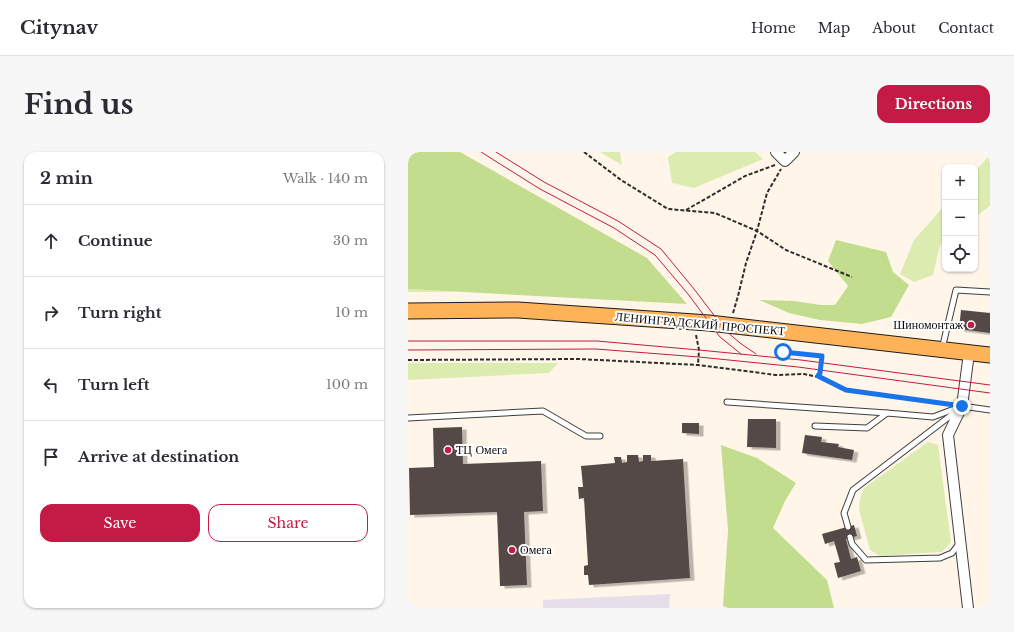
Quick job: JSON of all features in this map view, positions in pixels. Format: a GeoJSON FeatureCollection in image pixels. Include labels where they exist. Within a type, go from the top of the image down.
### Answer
{"type":"FeatureCollection","features":[{"type":"Feature","properties":{"kind":"main road","name":"ЛЕНИНГРАДСКИЙ ПРОСПЕКТ"},"geometry":{"type":"LineString","coordinates":[[408,311],[518,310],[704,322],[990,356]]}},
{"type":"Feature","properties":{"kind":"street"},"geometry":{"type":"LineString","coordinates":[[776,152],[785,161],[794,152]]}},
{"type":"Feature","properties":{"kind":"street"},"geometry":{"type":"LineString","coordinates":[[968,608],[948,436],[962,406],[969,353]]}},
{"type":"Feature","properties":{"kind":"lane"},"geometry":{"type":"LineString","coordinates":[[941,350],[956,290],[990,292]]}},
{"type":"Feature","properties":{"kind":"lane"},"geometry":{"type":"LineString","coordinates":[[727,402],[933,417],[962,406],[990,410]]}},
{"type":"Feature","properties":{"kind":"lane"},"geometry":{"type":"LineString","coordinates":[[848,527],[844,513],[853,490],[962,406]]}},
{"type":"Feature","properties":{"kind":"lane"},"geometry":{"type":"LineString","coordinates":[[408,418],[543,410],[586,436],[600,436]]}},
{"type":"Feature","properties":{"kind":"lane"},"geometry":{"type":"LineString","coordinates":[[815,426],[867,428],[887,413]]}},
{"type":"Feature","properties":{"kind":"lane"},"geometry":{"type":"LineString","coordinates":[[850,537],[852,544],[866,560],[940,558],[952,553],[960,543]]}},
{"type":"Feature","properties":{"kind":"path"},"geometry":{"type":"LineString","coordinates":[[584,152],[621,180],[651,200],[668,209],[716,213],[757,230],[786,250],[852,277]]}},
{"type":"Feature","properties":{"kind":"path"},"geometry":{"type":"LineString","coordinates":[[686,210],[745,176],[785,161]]}},
{"type":"Feature","properties":{"kind":"path"},"geometry":{"type":"LineString","coordinates":[[734,313],[746,262],[757,230],[767,193],[785,161]]}},
{"type":"Feature","properties":{"kind":"path"},"geometry":{"type":"LineString","coordinates":[[696,335],[699,350],[698,365]]}},
{"type":"Feature","properties":{"kind":"path"},"geometry":{"type":"LineString","coordinates":[[783,352],[822,356],[820,373],[818,376]]}},
{"type":"Feature","properties":{"kind":"path"},"geometry":{"type":"LineString","coordinates":[[408,360],[579,359],[698,365],[776,375],[804,374],[818,376],[846,390],[962,406]]}},
{"type":"Feature","properties":{"kind":"shaded area"},"geometry":{"type":"Polygon","coordinates":[[[670,594],[669,608],[543,608],[543,600],[670,594]]]}},
{"type":"Feature","properties":{"kind":"green space"},"geometry":{"type":"Polygon","coordinates":[[[408,152],[460,152],[647,258],[687,304],[408,289],[408,152]]]}},
{"type":"Feature","properties":{"kind":"green space"},"geometry":{"type":"Polygon","coordinates":[[[600,152],[620,152],[622,165],[600,152]]]}},
{"type":"Feature","properties":{"kind":"green space"},"geometry":{"type":"Polygon","coordinates":[[[676,152],[755,152],[763,159],[694,188],[672,183],[668,157],[676,152]]]}},
{"type":"Feature","properties":{"kind":"green space"},"geometry":{"type":"Polygon","coordinates":[[[990,155],[990,206],[978,215],[978,200],[978,168],[990,155]]]}},
{"type":"Feature","properties":{"kind":"green space"},"geometry":{"type":"Polygon","coordinates":[[[942,208],[942,243],[940,245],[933,275],[914,282],[900,274],[914,240],[942,208]]]}},
{"type":"Feature","properties":{"kind":"green space"},"geometry":{"type":"Polygon","coordinates":[[[836,240],[886,252],[893,272],[909,285],[891,317],[862,324],[820,320],[789,313],[759,300],[794,301],[821,305],[835,305],[848,286],[828,261],[836,240]]]}},
{"type":"Feature","properties":{"kind":"green space"},"geometry":{"type":"Polygon","coordinates":[[[408,289],[458,292],[408,292],[408,289]]]}},
{"type":"Feature","properties":{"kind":"green space"},"geometry":{"type":"Polygon","coordinates":[[[408,363],[558,363],[549,373],[408,380],[408,363]]]}},
{"type":"Feature","properties":{"kind":"green space"},"geometry":{"type":"Polygon","coordinates":[[[928,442],[938,445],[951,542],[942,552],[880,556],[870,550],[859,510],[860,499],[864,488],[928,442]]]}},
{"type":"Feature","properties":{"kind":"green space"},"geometry":{"type":"Polygon","coordinates":[[[721,445],[757,458],[796,483],[785,501],[773,528],[827,580],[834,608],[728,608],[723,606],[728,530],[721,445]]]}},
{"type":"Feature","properties":{"kind":"building"},"geometry":{"type":"Polygon","coordinates":[[[961,310],[990,313],[990,333],[959,329],[961,310]]]}},
{"type":"Feature","properties":{"kind":"building"},"geometry":{"type":"Polygon","coordinates":[[[748,419],[776,419],[776,448],[747,447],[748,419]]]}},
{"type":"Feature","properties":{"kind":"building"},"geometry":{"type":"Polygon","coordinates":[[[682,423],[699,423],[699,434],[682,433],[682,423]]]}},
{"type":"Feature","properties":{"kind":"building","name":"Омега"},"geometry":{"type":"Polygon","coordinates":[[[462,427],[463,464],[541,461],[543,511],[524,512],[527,585],[500,586],[497,512],[410,515],[409,468],[434,467],[433,428],[462,427]]]}},
{"type":"Feature","properties":{"kind":"building"},"geometry":{"type":"Polygon","coordinates":[[[805,435],[822,437],[821,442],[839,444],[838,447],[854,450],[852,460],[802,453],[805,435]]]}},
{"type":"Feature","properties":{"kind":"building"},"geometry":{"type":"Polygon","coordinates":[[[627,455],[638,455],[639,462],[643,461],[643,455],[651,455],[651,461],[683,459],[690,578],[589,585],[588,575],[584,575],[584,566],[588,565],[584,498],[579,499],[578,487],[583,487],[581,466],[615,463],[614,457],[621,457],[622,463],[627,462],[627,455]]]}},
{"type":"Feature","properties":{"kind":"building"},"geometry":{"type":"Polygon","coordinates":[[[854,525],[857,536],[846,539],[851,559],[857,557],[861,571],[838,578],[834,563],[840,562],[834,541],[825,544],[822,534],[854,525]]]}},
{"type":"Feature","properties":{"kind":"tram line"},"geometry":{"type":"LineString","coordinates":[[481,152],[540,189],[614,228],[655,255],[688,294],[720,337],[741,354]]}},
{"type":"Feature","properties":{"kind":"tram line"},"geometry":{"type":"LineString","coordinates":[[496,152],[544,182],[618,221],[661,249],[726,331],[756,354]]}},
{"type":"Feature","properties":{"kind":"tram line"},"geometry":{"type":"LineString","coordinates":[[408,341],[597,341],[801,360],[990,385]]}},
{"type":"Feature","properties":{"kind":"tram line"},"geometry":{"type":"LineString","coordinates":[[408,350],[596,349],[798,367],[990,393]]}},
{"type":"Feature","properties":{"kind":"place","name":"Шиномонтаж"},"geometry":{"type":"Point","coordinates":[971,325]}},
{"type":"Feature","properties":{"kind":"place","name":"ТЦ Омега"},"geometry":{"type":"Point","coordinates":[448,450]}},
{"type":"Feature","properties":{"kind":"place","name":"Омега"},"geometry":{"type":"Point","coordinates":[512,550]}},
{"type":"Feature","properties":{"kind":"route"},"geometry":{"type":"LineString","coordinates":[[783,352],[822,356],[820,373],[818,376],[846,390],[962,406]]}}]}
